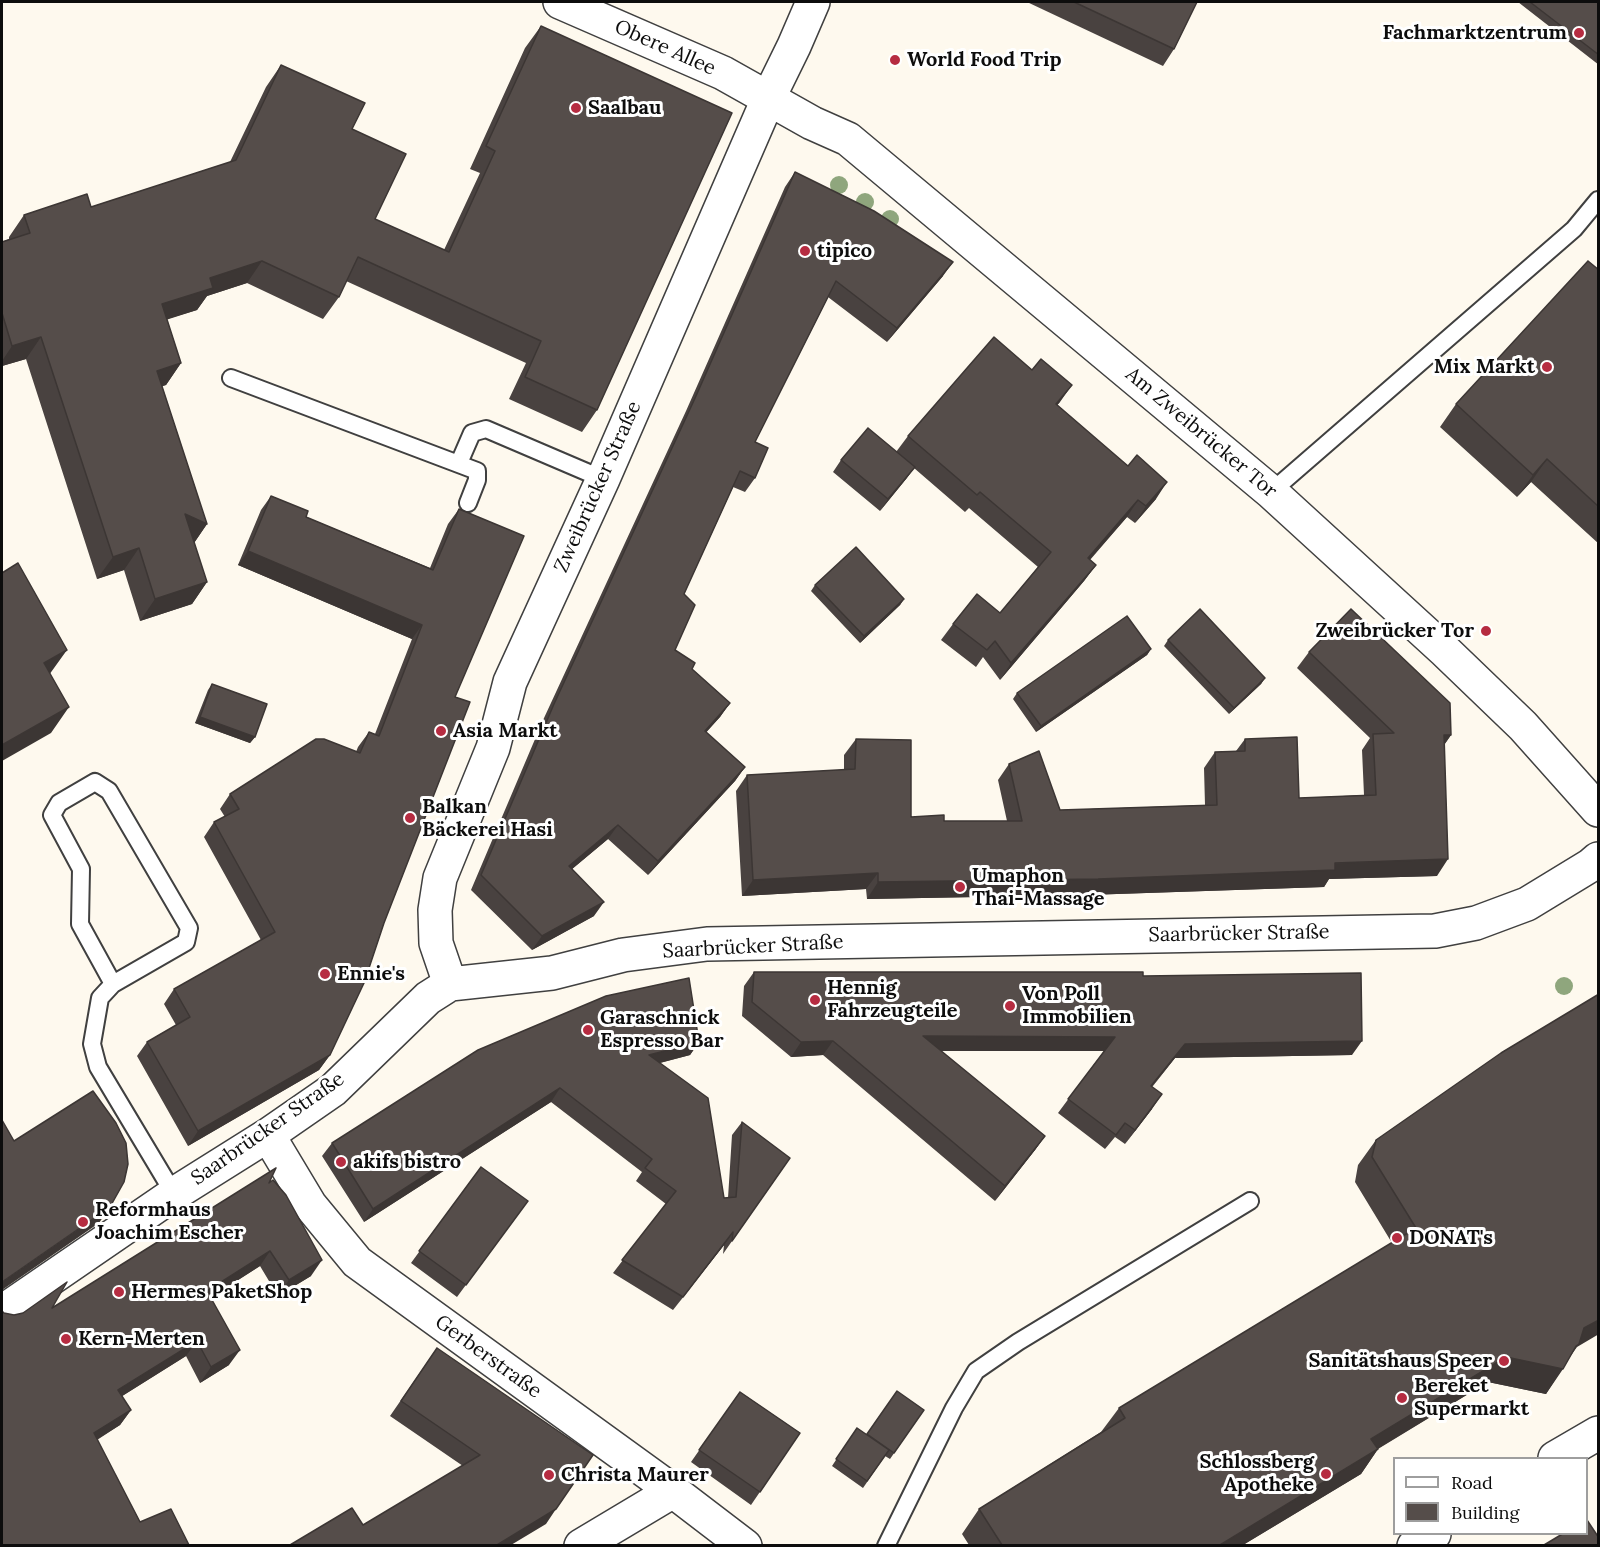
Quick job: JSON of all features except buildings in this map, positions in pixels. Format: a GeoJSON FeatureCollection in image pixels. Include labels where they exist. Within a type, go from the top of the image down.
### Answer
{"type":"FeatureCollection","features":[{"type":"Feature","properties":{"kind":"street","name":"Obere Allee"},"geometry":{"type":"LineString","coordinates":[[560,2],[723,73],[769,97]]}},
{"type":"Feature","properties":{"kind":"street","name":"Zweibrücker Straße"},"geometry":{"type":"LineString","coordinates":[[450,984],[436,943],[435,910],[440,878],[493,748],[510,682],[603,479],[769,97],[813,2]]}},
{"type":"Feature","properties":{"kind":"street","name":"Am Zweibrücker Tor"},"geometry":{"type":"LineString","coordinates":[[769,97],[812,123],[848,139],[1271,492],[1445,651],[1523,726],[1599,810]]}},
{"type":"Feature","properties":{"kind":"street","name":"Saarbrücker Straße"},"geometry":{"type":"LineString","coordinates":[[2,1312],[174,1194],[268,1135],[333,1090],[428,998],[450,984],[552,973],[623,955],[707,944],[1436,931],[1476,922],[1527,904],[1599,859]]}},
{"type":"Feature","properties":{"kind":"street","name":"Gerberstraße"},"geometry":{"type":"LineString","coordinates":[[268,1135],[310,1205],[357,1262],[745,1545]]}},
{"type":"Feature","properties":{"kind":"street"},"geometry":{"type":"LineString","coordinates":[[1557,1457],[1599,1433]]}},
{"type":"Feature","properties":{"kind":"street"},"geometry":{"type":"LineString","coordinates":[[582,1545],[673,1491]]}},
{"type":"Feature","properties":{"kind":"street"},"geometry":{"type":"LineString","coordinates":[[1414,1545],[1431,1535]]}},
{"type":"Feature","properties":{"kind":"lane"},"geometry":{"type":"LineString","coordinates":[[1271,492],[1574,229],[1599,200]]}},
{"type":"Feature","properties":{"kind":"lane"},"geometry":{"type":"LineString","coordinates":[[231,378],[477,471],[477,480],[468,503]]}},
{"type":"Feature","properties":{"kind":"lane"},"geometry":{"type":"LineString","coordinates":[[459,464],[472,433],[486,429],[603,479]]}},
{"type":"Feature","properties":{"kind":"lane"},"geometry":{"type":"LineString","coordinates":[[113,984],[80,924],[81,869],[52,815],[59,803],[95,782],[109,791],[189,928],[186,942],[113,984],[100,998],[92,1044],[98,1067],[174,1194]]}},
{"type":"Feature","properties":{"kind":"lane"},"geometry":{"type":"LineString","coordinates":[[885,1545],[954,1408],[976,1371],[1018,1342],[1250,1201]]}},
{"type":"Feature","properties":{"kind":"place","name":"Fachmarktzentrum"},"geometry":{"type":"Point","coordinates":[1579,33]}},
{"type":"Feature","properties":{"kind":"place","name":"World Food Trip"},"geometry":{"type":"Point","coordinates":[895,60]}},
{"type":"Feature","properties":{"kind":"place","name":"Saalbau"},"geometry":{"type":"Point","coordinates":[576,108]}},
{"type":"Feature","properties":{"kind":"place","name":"tipico"},"geometry":{"type":"Point","coordinates":[805,251]}},
{"type":"Feature","properties":{"kind":"place","name":"Mix Markt"},"geometry":{"type":"Point","coordinates":[1547,367]}},
{"type":"Feature","properties":{"kind":"place","name":"Zweibrücker Tor"},"geometry":{"type":"Point","coordinates":[1486,631]}},
{"type":"Feature","properties":{"kind":"place","name":"Asia Markt"},"geometry":{"type":"Point","coordinates":[441,731]}},
{"type":"Feature","properties":{"kind":"place","name":"Balkan Bäckerei Hasi"},"geometry":{"type":"Point","coordinates":[410,818]}},
{"type":"Feature","properties":{"kind":"place","name":"Umaphon Thai-Massage"},"geometry":{"type":"Point","coordinates":[960,887]}},
{"type":"Feature","properties":{"kind":"place","name":"Ennie's"},"geometry":{"type":"Point","coordinates":[325,974]}},
{"type":"Feature","properties":{"kind":"place","name":"Hennig Fahrzeugteile"},"geometry":{"type":"Point","coordinates":[815,1000]}},
{"type":"Feature","properties":{"kind":"place","name":"Von Poll Immobilien"},"geometry":{"type":"Point","coordinates":[1010,1006]}},
{"type":"Feature","properties":{"kind":"place","name":"Garaschnick Espresso Bar"},"geometry":{"type":"Point","coordinates":[588,1030]}},
{"type":"Feature","properties":{"kind":"place","name":"akifs bistro"},"geometry":{"type":"Point","coordinates":[341,1162]}},
{"type":"Feature","properties":{"kind":"place","name":"Reformhaus Joachim Escher"},"geometry":{"type":"Point","coordinates":[83,1222]}},
{"type":"Feature","properties":{"kind":"place","name":"DONAT's"},"geometry":{"type":"Point","coordinates":[1397,1238]}},
{"type":"Feature","properties":{"kind":"place","name":"Hermes PaketShop"},"geometry":{"type":"Point","coordinates":[119,1292]}},
{"type":"Feature","properties":{"kind":"place","name":"Kern-Merten"},"geometry":{"type":"Point","coordinates":[66,1339]}},
{"type":"Feature","properties":{"kind":"place","name":"Sanitätshaus Speer"},"geometry":{"type":"Point","coordinates":[1504,1361]}},
{"type":"Feature","properties":{"kind":"place","name":"Bereket Supermarkt"},"geometry":{"type":"Point","coordinates":[1402,1398]}},
{"type":"Feature","properties":{"kind":"place","name":"Schlossberg Apotheke"},"geometry":{"type":"Point","coordinates":[1326,1474]}},
{"type":"Feature","properties":{"kind":"place","name":"Christa Maurer"},"geometry":{"type":"Point","coordinates":[549,1475]}}]}
